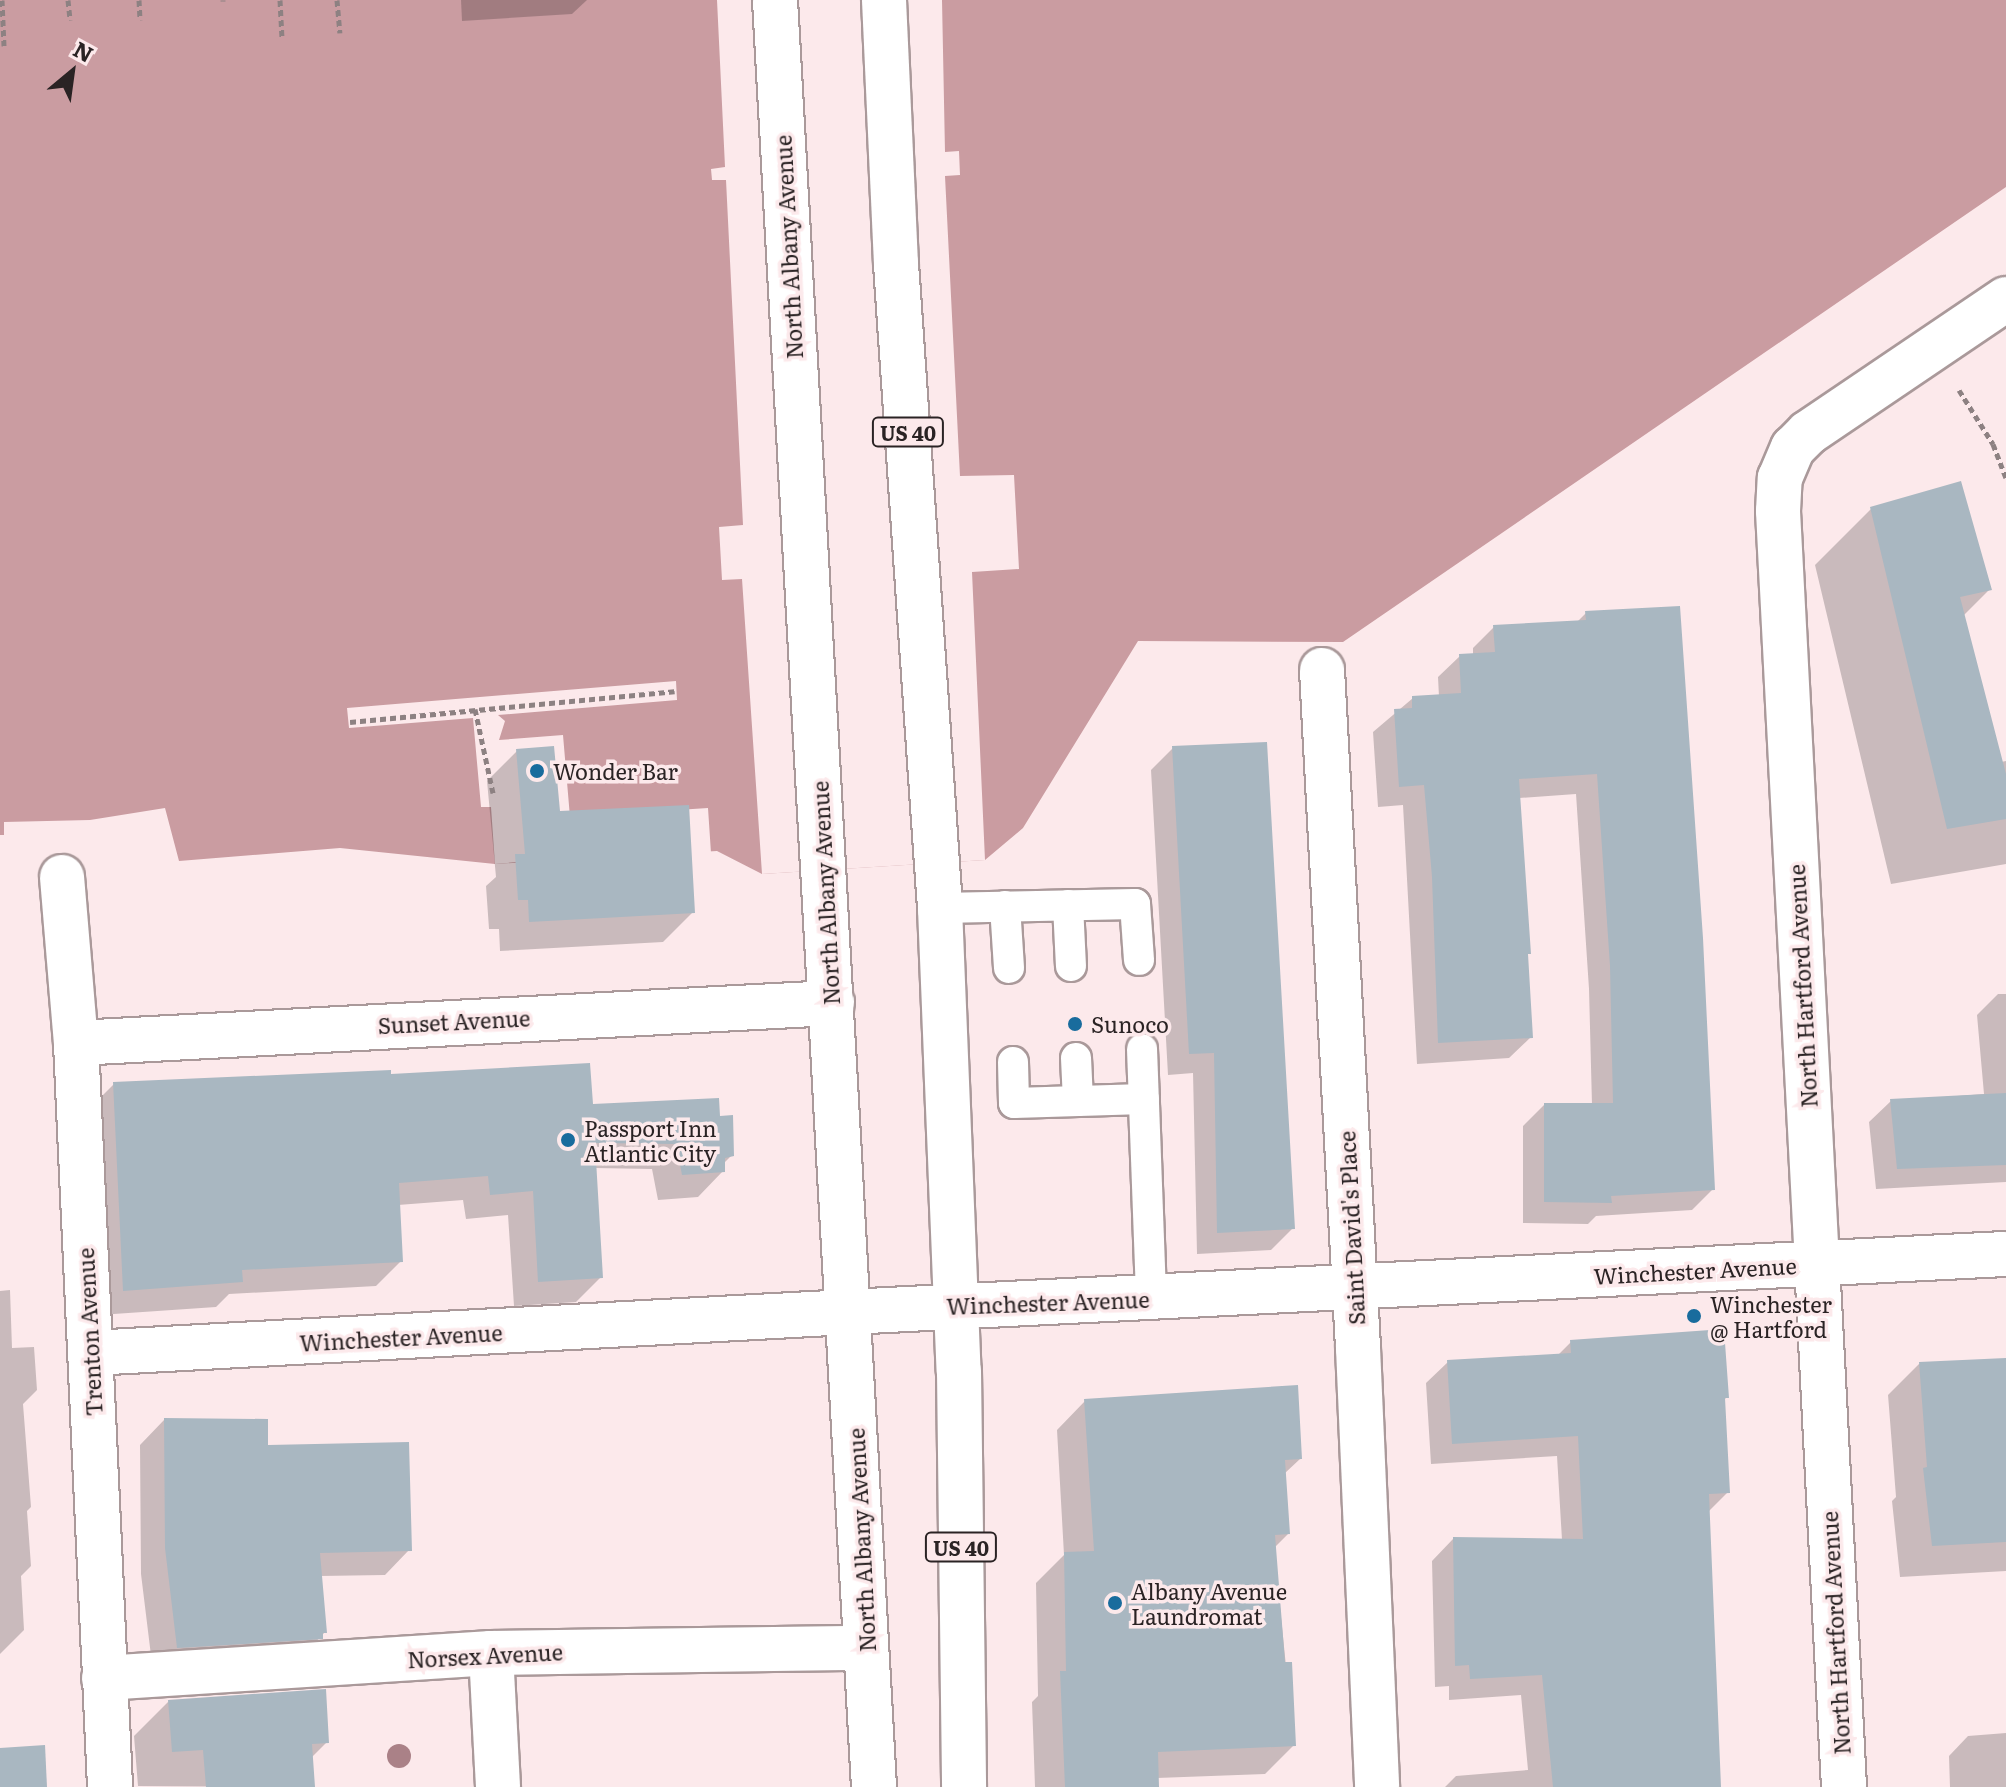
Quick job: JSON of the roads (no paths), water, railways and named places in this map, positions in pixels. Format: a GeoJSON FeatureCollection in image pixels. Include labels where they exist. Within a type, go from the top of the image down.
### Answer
{"type":"FeatureCollection","features":[{"type":"Feature","properties":{"kind":"main road","name":"North Albany Avenue"},"geometry":{"type":"LineString","coordinates":[[775,0],[874,1787]]}},
{"type":"Feature","properties":{"kind":"main road","name":"US 40"},"geometry":{"type":"LineString","coordinates":[[884,0],[896,264],[938,863],[956,1306],[964,1787]]}},
{"type":"Feature","properties":{"kind":"main road","name":"North Hartford Avenue"},"geometry":{"type":"LineString","coordinates":[[1844,1787],[1778,511],[1780,478],[1793,448],[1808,433],[2006,299]]}},
{"type":"Feature","properties":{"kind":"main road","name":"Saint David's Place"},"geometry":{"type":"LineString","coordinates":[[1322,670],[1377,1787]]}},
{"type":"Feature","properties":{"kind":"main road","name":"Trenton Avenue"},"geometry":{"type":"LineString","coordinates":[[62,877],[76,1043],[110,1787]]}},
{"type":"Feature","properties":{"kind":"main road","name":"Sunset Avenue"},"geometry":{"type":"LineString","coordinates":[[76,1043],[832,1003]]}},
{"type":"Feature","properties":{"kind":"main road","name":"Winchester Avenue"},"geometry":{"type":"LineString","coordinates":[[91,1353],[2006,1254]]}},
{"type":"Feature","properties":{"kind":"main road","name":"Norsex Avenue"},"geometry":{"type":"LineString","coordinates":[[104,1678],[491,1653],[866,1648]]}},
{"type":"Feature","properties":{"kind":"main road"},"geometry":{"type":"LineString","coordinates":[[491,1653],[498,1787]]}},
{"type":"Feature","properties":{"kind":"lane"},"geometry":{"type":"LineString","coordinates":[[940,908],[1135,904],[1139,960]]}},
{"type":"Feature","properties":{"kind":"lane"},"geometry":{"type":"LineString","coordinates":[[1068,905],[1071,966]]}},
{"type":"Feature","properties":{"kind":"lane"},"geometry":{"type":"LineString","coordinates":[[1005,906],[1009,968]]}},
{"type":"Feature","properties":{"kind":"lane"},"geometry":{"type":"LineString","coordinates":[[1142,1049],[1151,1298]]}},
{"type":"Feature","properties":{"kind":"lane"},"geometry":{"type":"LineString","coordinates":[[1076,1058],[1078,1101]]}},
{"type":"Feature","properties":{"kind":"lane"},"geometry":{"type":"LineString","coordinates":[[1013,1062],[1014,1103],[1144,1099]]}},
{"type":"Feature","properties":{"kind":"place","name":"Wonder Bar"},"geometry":{"type":"Point","coordinates":[537,771]}},
{"type":"Feature","properties":{"kind":"place","name":"Sunoco"},"geometry":{"type":"Point","coordinates":[1075,1024]}},
{"type":"Feature","properties":{"kind":"place","name":"Passport Inn Atlantic City"},"geometry":{"type":"Point","coordinates":[568,1140]}},
{"type":"Feature","properties":{"kind":"place","name":"Winchester @ Hartford"},"geometry":{"type":"Point","coordinates":[1694,1316]}},
{"type":"Feature","properties":{"kind":"place","name":"Albany Avenue Laundromat"},"geometry":{"type":"Point","coordinates":[1115,1603]}}]}
